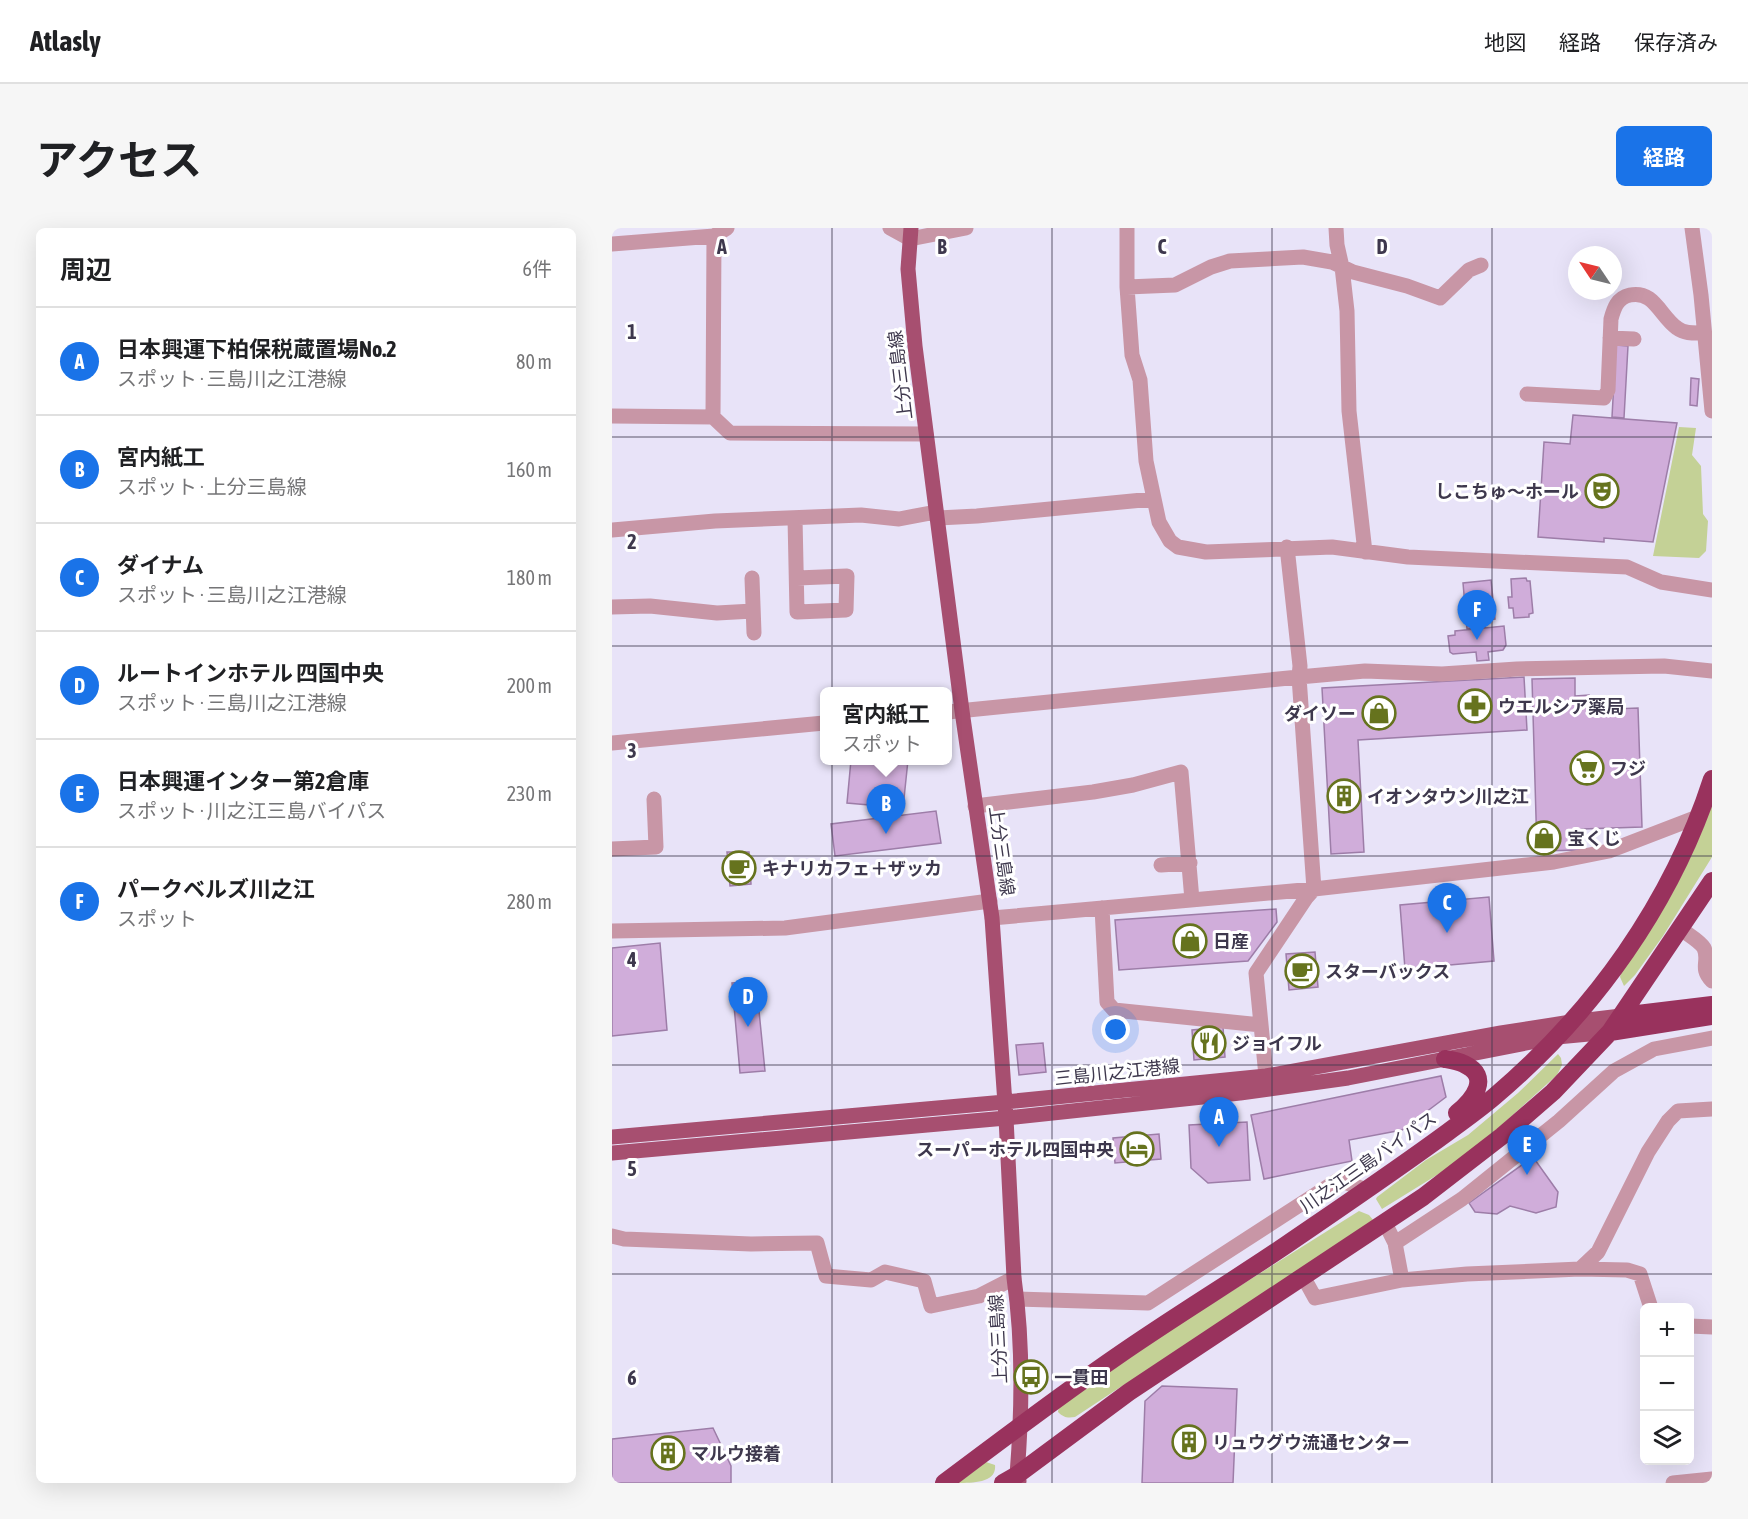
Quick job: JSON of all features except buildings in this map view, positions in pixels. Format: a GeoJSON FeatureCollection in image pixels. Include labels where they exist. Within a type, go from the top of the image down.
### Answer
{"type":"FeatureCollection","features":[{"type":"Feature","properties":{"kind":"highway","name":"川之江三島バイパス"},"geometry":{"type":"LineString","coordinates":[[944,1483],[1118,1355],[1367,1190],[1494,1097],[1557,1037],[1601,987],[1653,910],[1672,876],[1700,816],[1712,779]]}},
{"type":"Feature","properties":{"kind":"highway"},"geometry":{"type":"LineString","coordinates":[[1013,1480],[1129,1392],[1423,1197],[1503,1136],[1553,1092],[1610,1032],[1712,881]]}},
{"type":"Feature","properties":{"kind":"highway"},"geometry":{"type":"LineString","coordinates":[[1621,1016],[1712,1005]]}},
{"type":"Feature","properties":{"kind":"highway"},"geometry":{"type":"LineString","coordinates":[[1610,1032],[1712,1016]]}},
{"type":"Feature","properties":{"kind":"highway"},"geometry":{"type":"LineString","coordinates":[[1367,1190],[1476,1095],[1478,1086],[1473,1071],[1464,1064],[1445,1059]]}},
{"type":"Feature","properties":{"kind":"main road","name":"上分三島線"},"geometry":{"type":"LineString","coordinates":[[910,233],[908,269],[937,515],[955,711],[975,806],[992,918],[1017,1299],[1022,1424],[1013,1480]]}},
{"type":"Feature","properties":{"kind":"main road","name":"三島川之江港線"},"geometry":{"type":"LineString","coordinates":[[612,1153],[1005,1110],[1266,1076],[1571,1022],[1621,1016]]}},
{"type":"Feature","properties":{"kind":"main road","name":"三島川之江港線"},"geometry":{"type":"LineString","coordinates":[[612,1137],[1240,1093],[1348,1078],[1557,1037],[1610,1032]]}},
{"type":"Feature","properties":{"kind":"street"},"geometry":{"type":"LineString","coordinates":[[890,228],[910,233],[966,228]]}},
{"type":"Feature","properties":{"kind":"street"},"geometry":{"type":"LineString","coordinates":[[1127,228],[1127,287],[1132,354],[1140,380],[1146,461],[1159,522],[1165,533],[1178,547],[1206,552],[1332,547],[1408,557],[1627,567],[1661,582],[1712,590]]}},
{"type":"Feature","properties":{"kind":"street"},"geometry":{"type":"LineString","coordinates":[[1336,228],[1336,246],[1342,267],[1347,311],[1349,411],[1365,552]]}},
{"type":"Feature","properties":{"kind":"street"},"geometry":{"type":"LineString","coordinates":[[1692,228],[1712,411]]}},
{"type":"Feature","properties":{"kind":"street"},"geometry":{"type":"LineString","coordinates":[[612,244],[659,234],[720,232],[713,417]]}},
{"type":"Feature","properties":{"kind":"street"},"geometry":{"type":"LineString","coordinates":[[1127,287],[1175,285],[1211,267],[1230,261],[1303,256],[1332,262],[1353,272],[1407,286],[1440,298],[1470,270],[1481,265]]}},
{"type":"Feature","properties":{"kind":"street"},"geometry":{"type":"LineString","coordinates":[[1527,394],[1604,398],[1608,390],[1613,308],[1624,297],[1641,294],[1650,299],[1672,324],[1684,332],[1704,333]]}},
{"type":"Feature","properties":{"kind":"street"},"geometry":{"type":"LineString","coordinates":[[1610,338],[1634,339]]}},
{"type":"Feature","properties":{"kind":"street"},"geometry":{"type":"LineString","coordinates":[[612,416],[713,417],[730,433],[926,434]]}},
{"type":"Feature","properties":{"kind":"street"},"geometry":{"type":"LineString","coordinates":[[612,530],[694,522],[861,514],[898,519],[937,515],[977,516],[1153,499]]}},
{"type":"Feature","properties":{"kind":"street"},"geometry":{"type":"LineString","coordinates":[[795,518],[796,578]]}},
{"type":"Feature","properties":{"kind":"street"},"geometry":{"type":"LineString","coordinates":[[1266,1076],[1256,974],[1314,889],[1300,666],[1287,547]]}},
{"type":"Feature","properties":{"kind":"street"},"geometry":{"type":"LineString","coordinates":[[752,578],[754,633]]}},
{"type":"Feature","properties":{"kind":"street"},"geometry":{"type":"LineString","coordinates":[[612,607],[650,606],[717,613],[753,611]]}},
{"type":"Feature","properties":{"kind":"street"},"geometry":{"type":"LineString","coordinates":[[955,711],[1365,671],[1442,674],[1517,669],[1665,666],[1712,671]]}},
{"type":"Feature","properties":{"kind":"street"},"geometry":{"type":"LineString","coordinates":[[612,743],[820,723]]}},
{"type":"Feature","properties":{"kind":"street"},"geometry":{"type":"LineString","coordinates":[[975,806],[1093,792],[1134,785],[1181,772],[1192,900]]}},
{"type":"Feature","properties":{"kind":"street"},"geometry":{"type":"LineString","coordinates":[[612,849],[656,847],[654,799]]}},
{"type":"Feature","properties":{"kind":"street"},"geometry":{"type":"LineString","coordinates":[[992,918],[1314,889],[1554,862],[1609,851],[1700,816]]}},
{"type":"Feature","properties":{"kind":"street"},"geometry":{"type":"LineString","coordinates":[[1161,865],[1190,863]]}},
{"type":"Feature","properties":{"kind":"street"},"geometry":{"type":"LineString","coordinates":[[612,932],[785,928],[990,901]]}},
{"type":"Feature","properties":{"kind":"street"},"geometry":{"type":"LineString","coordinates":[[1102,908],[1107,1002],[1114,1010],[1261,1025]]}},
{"type":"Feature","properties":{"kind":"street"},"geometry":{"type":"LineString","coordinates":[[1681,929],[1703,946],[1706,956],[1704,968],[1712,981]]}},
{"type":"Feature","properties":{"kind":"street"},"geometry":{"type":"LineString","coordinates":[[1395,1243],[1462,1199],[1559,1121],[1614,1071],[1654,1049],[1712,1038]]}},
{"type":"Feature","properties":{"kind":"street"},"geometry":{"type":"LineString","coordinates":[[1580,1269],[1598,1252],[1648,1152],[1668,1121],[1678,1111],[1712,1109]]}},
{"type":"Feature","properties":{"kind":"street"},"geometry":{"type":"LineString","coordinates":[[1017,1299],[1148,1303],[1338,1180],[1367,1190]]}},
{"type":"Feature","properties":{"kind":"street"},"geometry":{"type":"LineString","coordinates":[[1385,1223],[1395,1243],[1402,1280]]}},
{"type":"Feature","properties":{"kind":"street"},"geometry":{"type":"LineString","coordinates":[[612,1236],[624,1239],[751,1244],[817,1243],[826,1276],[871,1280],[885,1272],[924,1281],[931,1306],[979,1296],[1014,1278]]}},
{"type":"Feature","properties":{"kind":"street"},"geometry":{"type":"LineString","coordinates":[[1304,1278],[1315,1298],[1402,1280],[1467,1274],[1580,1269],[1627,1270],[1640,1274],[1649,1303]]}},
{"type":"Feature","properties":{"kind":"street"},"geometry":{"type":"LineString","coordinates":[[1694,1326],[1712,1327]]}},
{"type":"Feature","properties":{"kind":"street"},"geometry":{"type":"LineString","coordinates":[[1673,1483],[1712,1479]]}},
{"type":"Feature","properties":{"kind":"green space"},"geometry":{"type":"Polygon","coordinates":[[[1679,427],[1696,428],[1692,455],[1701,466],[1703,514],[1708,521],[1706,551],[1699,558],[1653,556],[1679,427]]]}},
{"type":"Feature","properties":{"kind":"green space"},"geometry":{"type":"Polygon","coordinates":[[[1712,805],[1712,857],[1663,936],[1635,975],[1624,986],[1620,977],[1621,973],[1672,892],[1694,850],[1712,805]]]}},
{"type":"Feature","properties":{"kind":"green space"},"geometry":{"type":"Polygon","coordinates":[[[1558,1054],[1562,1065],[1557,1075],[1484,1141],[1445,1170],[1382,1209],[1377,1197],[1426,1160],[1468,1135],[1518,1093],[1558,1054]]]}},
{"type":"Feature","properties":{"kind":"green space"},"geometry":{"type":"Polygon","coordinates":[[[1359,1211],[1369,1215],[1374,1221],[1175,1355],[1075,1417],[1066,1417],[1058,1412],[1059,1406],[1181,1323],[1359,1211]]]}},
{"type":"Feature","properties":{"kind":"green space"},"geometry":{"type":"Polygon","coordinates":[[[986,1462],[995,1465],[995,1471],[988,1479],[958,1483],[986,1462]]]}},
{"type":"Feature","properties":{"kind":"place","name":"しこちゅ～ホール"},"geometry":{"type":"Point","coordinates":[1602,491]}},
{"type":"Feature","properties":{"kind":"place","name":"パークベルズ川之江"},"geometry":{"type":"Point","coordinates":[1477,640]}},
{"type":"Feature","properties":{"kind":"place","name":"ウエルシア薬局"},"geometry":{"type":"Point","coordinates":[1475,706]}},
{"type":"Feature","properties":{"kind":"place","name":"ダイソー"},"geometry":{"type":"Point","coordinates":[1379,713]}},
{"type":"Feature","properties":{"kind":"place","name":"フジ"},"geometry":{"type":"Point","coordinates":[1587,768]}},
{"type":"Feature","properties":{"kind":"place","name":"イオンタウン川之江"},"geometry":{"type":"Point","coordinates":[1344,796]}},
{"type":"Feature","properties":{"kind":"place","name":"宮内紙工"},"geometry":{"type":"Point","coordinates":[886,834]}},
{"type":"Feature","properties":{"kind":"place","name":"宝くじ"},"geometry":{"type":"Point","coordinates":[1544,838]}},
{"type":"Feature","properties":{"kind":"place","name":"キナリカフェ＋ザッカ"},"geometry":{"type":"Point","coordinates":[739,868]}},
{"type":"Feature","properties":{"kind":"place","name":"ダイナム"},"geometry":{"type":"Point","coordinates":[1447,933]}},
{"type":"Feature","properties":{"kind":"place","name":"日産"},"geometry":{"type":"Point","coordinates":[1190,941]}},
{"type":"Feature","properties":{"kind":"place","name":"スターバックス"},"geometry":{"type":"Point","coordinates":[1302,971]}},
{"type":"Feature","properties":{"kind":"place","name":"ルートインホテル 四国中央"},"geometry":{"type":"Point","coordinates":[748,1027]}},
{"type":"Feature","properties":{"kind":"place","name":"ジョイフル"},"geometry":{"type":"Point","coordinates":[1209,1043]}},
{"type":"Feature","properties":{"kind":"place","name":"日本興運下柏保税蔵置場No.2"},"geometry":{"type":"Point","coordinates":[1219,1147]}},
{"type":"Feature","properties":{"kind":"place","name":"スーパーホテル四国中央"},"geometry":{"type":"Point","coordinates":[1137,1149]}},
{"type":"Feature","properties":{"kind":"place","name":"日本興運インター第2倉庫"},"geometry":{"type":"Point","coordinates":[1527,1175]}},
{"type":"Feature","properties":{"kind":"place","name":"一貫田"},"geometry":{"type":"Point","coordinates":[1031,1377]}},
{"type":"Feature","properties":{"kind":"place","name":"リュウグウ流通センター"},"geometry":{"type":"Point","coordinates":[1189,1442]}},
{"type":"Feature","properties":{"kind":"place","name":"マルウ接着"},"geometry":{"type":"Point","coordinates":[668,1453]}}]}
